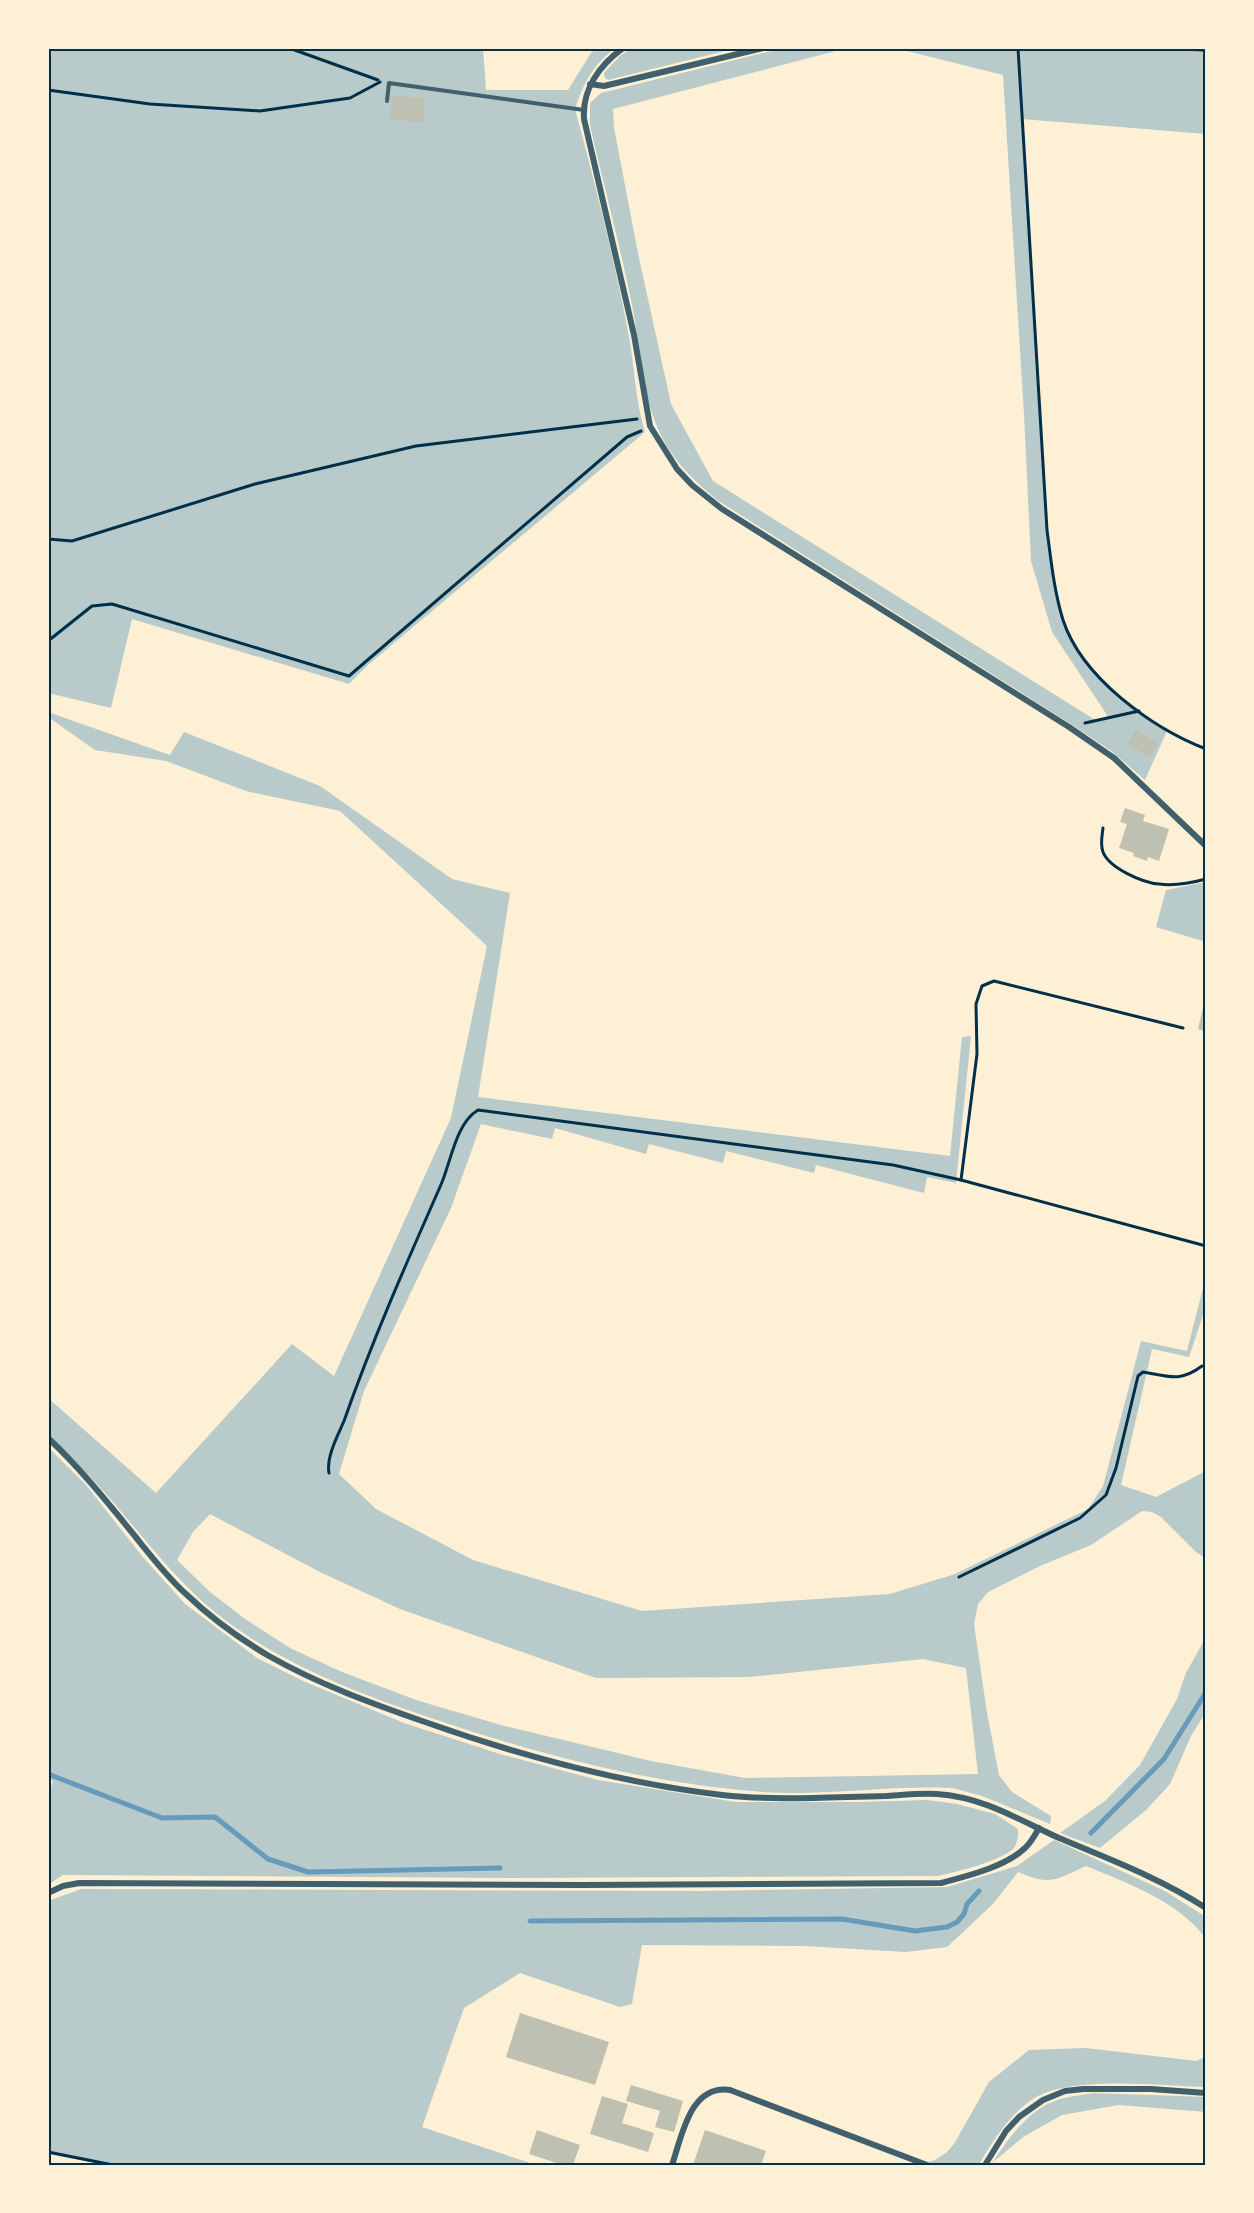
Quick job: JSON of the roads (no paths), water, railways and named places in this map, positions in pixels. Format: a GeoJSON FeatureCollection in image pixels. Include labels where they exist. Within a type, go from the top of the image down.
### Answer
{"type":"FeatureCollection","features":[{"type":"Feature","properties":{"kind":"street"},"geometry":{"type":"LineString","coordinates":[[623,48],[606,62],[591,84],[584,110],[586,134],[634,336],[650,426],[677,469],[692,485],[722,509],[1069,727],[1114,758],[1206,846]]}},
{"type":"Feature","properties":{"kind":"street"},"geometry":{"type":"LineString","coordinates":[[591,84],[604,86],[763,48]]}},
{"type":"Feature","properties":{"kind":"street"},"geometry":{"type":"LineString","coordinates":[[1191,48],[1206,49]]}},
{"type":"Feature","properties":{"kind":"street"},"geometry":{"type":"LineString","coordinates":[[48,1438],[71,1460],[170,1578],[220,1623],[270,1656],[378,1706],[480,1741],[548,1760],[689,1790],[759,1798],[936,1794],[976,1801],[998,1808],[1098,1852],[1171,1886],[1206,1908]]}},
{"type":"Feature","properties":{"kind":"street"},"geometry":{"type":"LineString","coordinates":[[48,1893],[63,1886],[79,1883],[559,1885],[941,1883],[976,1874],[1012,1857],[1026,1848],[1039,1828]]}},
{"type":"Feature","properties":{"kind":"street"},"geometry":{"type":"LineString","coordinates":[[672,2165],[696,2102],[705,2094],[720,2088],[927,2165]]}},
{"type":"Feature","properties":{"kind":"street"},"geometry":{"type":"LineString","coordinates":[[985,2165],[1006,2131],[1019,2117],[1043,2100],[1065,2091],[1151,2089],[1206,2093]]}},
{"type":"Feature","properties":{"kind":"lane"},"geometry":{"type":"LineString","coordinates":[[387,101],[389,83],[584,110]]}},
{"type":"Feature","properties":{"kind":"waterway"},"geometry":{"type":"LineString","coordinates":[[1091,1833],[1164,1759],[1206,1692]]}},
{"type":"Feature","properties":{"kind":"waterway"},"geometry":{"type":"LineString","coordinates":[[48,1774],[162,1818],[215,1817],[268,1859],[308,1872],[500,1868]]}},
{"type":"Feature","properties":{"kind":"waterway"},"geometry":{"type":"LineString","coordinates":[[530,1921],[842,1919],[915,1931],[947,1927],[957,1922],[964,1914],[967,1904],[979,1891]]}}]}
